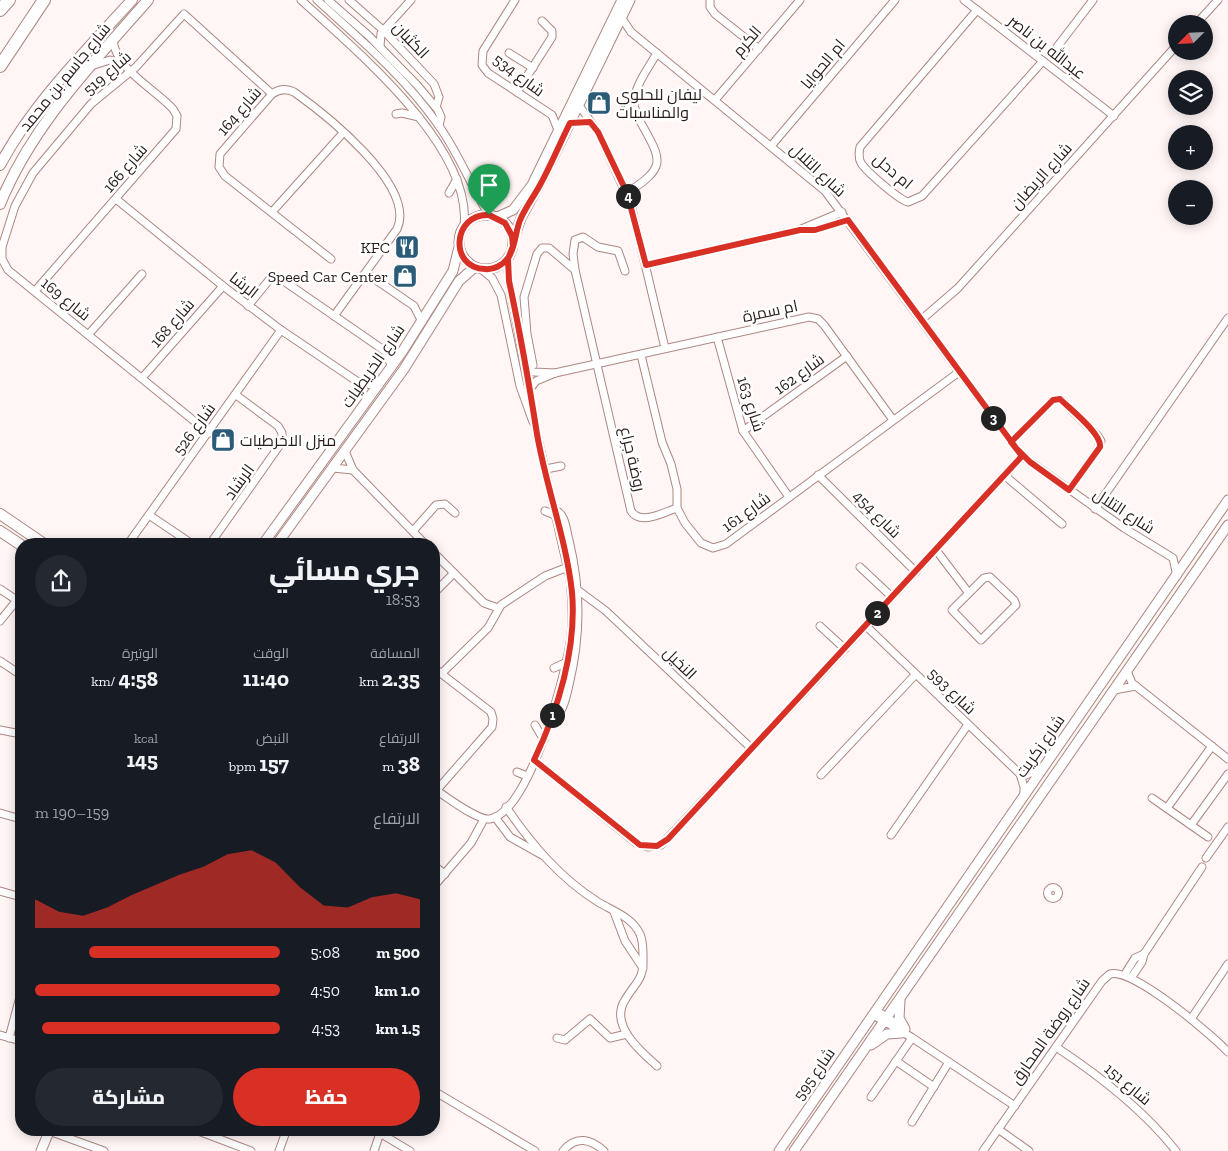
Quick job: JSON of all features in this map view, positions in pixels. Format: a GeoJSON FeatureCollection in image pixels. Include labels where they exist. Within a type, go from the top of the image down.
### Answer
{"type":"FeatureCollection","features":[{"type":"Feature","properties":{"kind":"highway"},"geometry":{"type":"LineString","coordinates":[[0,10],[9,0]]}},
{"type":"Feature","properties":{"kind":"highway"},"geometry":{"type":"LineString","coordinates":[[0,66],[44,0]]}},
{"type":"Feature","properties":{"kind":"main road","name":"شارع جاسم بن محمد"},"geometry":{"type":"LineString","coordinates":[[0,165],[20,131],[43,101],[132,0]]}},
{"type":"Feature","properties":{"kind":"main road","name":"شارع جاسم بن محمد"},"geometry":{"type":"LineString","coordinates":[[0,204],[20,162],[38,132],[90,66],[148,0]]}},
{"type":"Feature","properties":{"kind":"main road"},"geometry":{"type":"LineString","coordinates":[[0,514],[35,538]]}},
{"type":"Feature","properties":{"kind":"main road"},"geometry":{"type":"LineString","coordinates":[[0,531],[15,541]]}},
{"type":"Feature","properties":{"kind":"street"},"geometry":{"type":"LineString","coordinates":[[301,0],[378,70],[419,117],[457,179],[464,198],[464,226]]}},
{"type":"Feature","properties":{"kind":"street"},"geometry":{"type":"LineString","coordinates":[[317,0],[394,70],[419,98],[461,161],[493,216],[508,227],[513,240]]}},
{"type":"Feature","properties":{"kind":"street"},"geometry":{"type":"LineString","coordinates":[[328,0],[334,3],[368,35],[436,107]]}},
{"type":"Feature","properties":{"kind":"street","name":"الكثبان"},"geometry":{"type":"LineString","coordinates":[[349,0],[434,84],[439,97],[436,107],[440,117],[439,126]]}},
{"type":"Feature","properties":{"kind":"street"},"geometry":{"type":"LineString","coordinates":[[368,35],[382,31],[411,0]]}},
{"type":"Feature","properties":{"kind":"street","name":"شارع 534"},"geometry":{"type":"LineString","coordinates":[[515,0],[481,58],[486,70],[552,116],[558,130]]}},
{"type":"Feature","properties":{"kind":"street"},"geometry":{"type":"LineString","coordinates":[[537,434],[522,393],[501,295],[492,278],[465,259],[459,247],[460,234],[464,226],[477,216],[493,216],[514,210],[528,193],[622,0]]}},
{"type":"Feature","properties":{"kind":"street"},"geometry":{"type":"LineString","coordinates":[[534,365],[526,350],[515,309],[508,259],[521,218],[540,185],[630,0]]}},
{"type":"Feature","properties":{"kind":"street"},"geometry":{"type":"LineString","coordinates":[[710,0],[710,7],[716,14],[759,49]]}},
{"type":"Feature","properties":{"kind":"street","name":"الكرم"},"geometry":{"type":"LineString","coordinates":[[715,100],[800,0]]}},
{"type":"Feature","properties":{"kind":"street","name":"ام الحوايا"},"geometry":{"type":"LineString","coordinates":[[771,146],[895,0]]}},
{"type":"Feature","properties":{"kind":"street","name":"عبدالله بن ناصر"},"geometry":{"type":"LineString","coordinates":[[964,0],[1114,116]]}},
{"type":"Feature","properties":{"kind":"street"},"geometry":{"type":"LineString","coordinates":[[1057,47],[1093,0]]}},
{"type":"Feature","properties":{"kind":"street"},"geometry":{"type":"LineString","coordinates":[[1204,15],[1218,0]]}},
{"type":"Feature","properties":{"kind":"street","name":"ام دحل"},"geometry":{"type":"LineString","coordinates":[[977,10],[860,147],[859,156],[863,165],[898,197],[905,201],[912,201],[922,196],[1043,61]]}},
{"type":"Feature","properties":{"kind":"street","name":"شارع 519"},"geometry":{"type":"LineString","coordinates":[[49,152],[96,99],[132,71],[184,14],[272,94]]}},
{"type":"Feature","properties":{"kind":"street","name":"شارع التلال"},"geometry":{"type":"LineString","coordinates":[[621,17],[631,32],[819,185],[848,220],[1022,456],[1095,508],[1173,558]]}},
{"type":"Feature","properties":{"kind":"street"},"geometry":{"type":"LineString","coordinates":[[518,92],[553,36],[551,29],[542,21]]}},
{"type":"Feature","properties":{"kind":"street"},"geometry":{"type":"LineString","coordinates":[[614,33],[622,30],[631,32]]}},
{"type":"Feature","properties":{"kind":"street"},"geometry":{"type":"LineString","coordinates":[[380,47],[382,31]]}},
{"type":"Feature","properties":{"kind":"street","name":"شارع 166"},"geometry":{"type":"LineString","coordinates":[[35,291],[174,133],[177,125],[177,116],[173,108],[124,64],[117,54],[113,40]]}},
{"type":"Feature","properties":{"kind":"street"},"geometry":{"type":"LineString","coordinates":[[509,53],[533,68]]}},
{"type":"Feature","properties":{"kind":"street"},"geometry":{"type":"LineString","coordinates":[[627,193],[654,173],[657,165],[658,154],[637,115],[634,101],[636,92],[657,53]]}},
{"type":"Feature","properties":{"kind":"street","name":"شارع الريضان"},"geometry":{"type":"LineString","coordinates":[[921,320],[958,288],[1168,55]]}},
{"type":"Feature","properties":{"kind":"street"},"geometry":{"type":"LineString","coordinates":[[90,66],[110,60],[124,64]]}},
{"type":"Feature","properties":{"kind":"street","name":"شارع 164"},"geometry":{"type":"LineString","coordinates":[[331,259],[223,173],[218,164],[220,154],[272,94],[280,90],[294,92],[373,161],[393,190],[400,208],[401,218],[397,229],[334,316]]}},
{"type":"Feature","properties":{"kind":"street"},"geometry":{"type":"LineString","coordinates":[[578,104],[598,132],[627,193],[665,348]]}},
{"type":"Feature","properties":{"kind":"street"},"geometry":{"type":"LineString","coordinates":[[396,114],[402,113],[419,117]]}},
{"type":"Feature","properties":{"kind":"street","name":"شارع 534"},"geometry":{"type":"LineString","coordinates":[[552,116],[566,114]]}},
{"type":"Feature","properties":{"kind":"street"},"geometry":{"type":"LineString","coordinates":[[570,123],[590,122]]}},
{"type":"Feature","properties":{"kind":"street"},"geometry":{"type":"LineString","coordinates":[[272,212],[342,133]]}},
{"type":"Feature","properties":{"kind":"street","name":"شارع 169"},"geometry":{"type":"LineString","coordinates":[[49,152],[33,172],[20,195],[2,251],[6,266],[209,433]]}},
{"type":"Feature","properties":{"kind":"street"},"geometry":{"type":"LineString","coordinates":[[450,193],[457,179]]}},
{"type":"Feature","properties":{"kind":"street","name":"الرشا"},"geometry":{"type":"LineString","coordinates":[[116,199],[248,306],[361,384]]}},
{"type":"Feature","properties":{"kind":"street"},"geometry":{"type":"LineString","coordinates":[[646,265],[800,230],[842,212]]}},
{"type":"Feature","properties":{"kind":"street"},"geometry":{"type":"LineString","coordinates":[[800,230],[815,230],[848,220]]}},
{"type":"Feature","properties":{"kind":"street"},"geometry":{"type":"LineString","coordinates":[[597,363],[575,270],[575,240],[581,236],[598,247],[618,251],[625,271]]}},
{"type":"Feature","properties":{"kind":"street","name":"شارع الخريطيات"},"geometry":{"type":"LineString","coordinates":[[269,538],[422,322],[453,271],[459,247]]}},
{"type":"Feature","properties":{"kind":"street"},"geometry":{"type":"LineString","coordinates":[[550,722],[559,715],[562,709],[575,662],[576,604],[537,434],[526,368],[525,288],[537,254],[542,248],[552,249],[575,270]]}},
{"type":"Feature","properties":{"kind":"street"},"geometry":{"type":"LineString","coordinates":[[478,268],[498,267],[508,259]]}},
{"type":"Feature","properties":{"kind":"street","name":"شارع الخريطيات"},"geometry":{"type":"LineString","coordinates":[[281,538],[408,363],[459,281],[478,268]]}},
{"type":"Feature","properties":{"kind":"street"},"geometry":{"type":"LineString","coordinates":[[366,273],[414,306],[422,322]]}},
{"type":"Feature","properties":{"kind":"street"},"geometry":{"type":"LineString","coordinates":[[88,335],[142,274]]}},
{"type":"Feature","properties":{"kind":"street"},"geometry":{"type":"LineString","coordinates":[[248,306],[269,280],[276,276],[385,351],[392,366]]}},
{"type":"Feature","properties":{"kind":"street","name":"شارع 168"},"geometry":{"type":"LineString","coordinates":[[142,378],[223,286]]}},
{"type":"Feature","properties":{"kind":"street"},"geometry":{"type":"LineString","coordinates":[[414,306],[431,306]]}},
{"type":"Feature","properties":{"kind":"street"},"geometry":{"type":"LineString","coordinates":[[515,309],[524,307]]}},
{"type":"Feature","properties":{"kind":"street","name":"ام سمرة"},"geometry":{"type":"LineString","coordinates":[[530,389],[536,381],[555,373],[809,317],[818,319],[824,325],[893,420]]}},
{"type":"Feature","properties":{"kind":"street"},"geometry":{"type":"LineString","coordinates":[[1095,508],[1228,318]]}},
{"type":"Feature","properties":{"kind":"street","name":"شارع 526"},"geometry":{"type":"LineString","coordinates":[[132,538],[281,330]]}},
{"type":"Feature","properties":{"kind":"street","name":"شارع 163"},"geometry":{"type":"LineString","coordinates":[[717,337],[743,431],[789,497]]}},
{"type":"Feature","properties":{"kind":"street"},"geometry":{"type":"LineString","coordinates":[[385,351],[402,352]]}},
{"type":"Feature","properties":{"kind":"street","name":"شارع 161"},"geometry":{"type":"LineString","coordinates":[[641,355],[662,442],[671,464],[677,490],[677,508],[685,523],[701,543],[708,547],[718,547],[893,420]]}},
{"type":"Feature","properties":{"kind":"street","name":"شارع 162"},"geometry":{"type":"LineString","coordinates":[[743,431],[847,356]]}},
{"type":"Feature","properties":{"kind":"street","name":"روضة جراع"},"geometry":{"type":"LineString","coordinates":[[597,363],[631,511],[637,517],[646,518],[677,508]]}},
{"type":"Feature","properties":{"kind":"street","name":"ام سمرة"},"geometry":{"type":"LineString","coordinates":[[526,368],[534,372],[555,373]]}},
{"type":"Feature","properties":{"kind":"street"},"geometry":{"type":"LineString","coordinates":[[893,420],[959,372]]}},
{"type":"Feature","properties":{"kind":"street"},"geometry":{"type":"LineString","coordinates":[[368,400],[361,384],[379,385]]}},
{"type":"Feature","properties":{"kind":"street","name":"الرشاد"},"geometry":{"type":"LineString","coordinates":[[214,538],[282,442],[282,433],[278,426],[236,395]]}},
{"type":"Feature","properties":{"kind":"street"},"geometry":{"type":"LineString","coordinates":[[1011,442],[1053,400],[1060,399],[1098,436],[1100,441],[1098,449],[1069,490]]}},
{"type":"Feature","properties":{"kind":"street"},"geometry":{"type":"LineString","coordinates":[[345,451],[353,470],[419,538]]}},
{"type":"Feature","properties":{"kind":"street"},"geometry":{"type":"LineString","coordinates":[[534,760],[636,843],[653,847],[668,839],[1022,456]]}},
{"type":"Feature","properties":{"kind":"street"},"geometry":{"type":"LineString","coordinates":[[546,469],[561,466]]}},
{"type":"Feature","properties":{"kind":"street"},"geometry":{"type":"LineString","coordinates":[[333,468],[343,467],[353,470]]}},
{"type":"Feature","properties":{"kind":"street","name":"شارع 454"},"geometry":{"type":"LineString","coordinates":[[818,475],[916,572]]}},
{"type":"Feature","properties":{"kind":"street"},"geometry":{"type":"LineString","coordinates":[[1004,475],[1062,524]]}},
{"type":"Feature","properties":{"kind":"street"},"geometry":{"type":"LineString","coordinates":[[304,488],[313,494]]}},
{"type":"Feature","properties":{"kind":"street","name":"شارع زكريت"},"geometry":{"type":"LineString","coordinates":[[875,1012],[1228,500]]}},
{"type":"Feature","properties":{"kind":"street"},"geometry":{"type":"LineString","coordinates":[[413,531],[436,505],[445,504],[455,513]]}},
{"type":"Feature","properties":{"kind":"street"},"geometry":{"type":"LineString","coordinates":[[440,793],[484,819],[495,818],[512,800],[527,776],[544,740],[567,662],[579,591],[563,517],[556,513],[545,511]]}},
{"type":"Feature","properties":{"kind":"street"},"geometry":{"type":"LineString","coordinates":[[149,514],[183,538]]}},
{"type":"Feature","properties":{"kind":"street"},"geometry":{"type":"LineString","coordinates":[[277,524],[279,528],[286,531]]}},
{"type":"Feature","properties":{"kind":"street","name":"شارع زكريت"},"geometry":{"type":"LineString","coordinates":[[794,1151],[1228,525]]}},
{"type":"Feature","properties":{"kind":"street"},"geometry":{"type":"LineString","coordinates":[[936,550],[968,592]]}},
{"type":"Feature","properties":{"kind":"street"},"geometry":{"type":"LineString","coordinates":[[1177,576],[1173,558],[1191,555]]}},
{"type":"Feature","properties":{"kind":"street"},"geometry":{"type":"LineString","coordinates":[[440,559],[484,603],[498,608]]}},
{"type":"Feature","properties":{"kind":"street"},"geometry":{"type":"LineString","coordinates":[[860,566],[892,597]]}},
{"type":"Feature","properties":{"kind":"street"},"geometry":{"type":"LineString","coordinates":[[440,784],[488,731],[493,722],[490,712],[442,673],[488,628],[498,608],[545,576],[568,567]]}},
{"type":"Feature","properties":{"kind":"street"},"geometry":{"type":"LineString","coordinates":[[440,587],[454,573]]}},
{"type":"Feature","properties":{"kind":"street"},"geometry":{"type":"LineString","coordinates":[[990,577],[1015,601],[1014,608],[983,640],[979,639],[952,612],[953,607],[968,592],[984,578],[990,577]]}},
{"type":"Feature","properties":{"kind":"street"},"geometry":{"type":"LineString","coordinates":[[0,589],[15,599]]}},
{"type":"Feature","properties":{"kind":"street","name":"النخيل"},"geometry":{"type":"LineString","coordinates":[[579,591],[606,611],[751,748]]}},
{"type":"Feature","properties":{"kind":"street"},"geometry":{"type":"LineString","coordinates":[[576,604],[589,600]]}},
{"type":"Feature","properties":{"kind":"street"},"geometry":{"type":"LineString","coordinates":[[0,621],[15,606]]}},
{"type":"Feature","properties":{"kind":"street"},"geometry":{"type":"LineString","coordinates":[[820,626],[844,649]]}},
{"type":"Feature","properties":{"kind":"street","name":"شارع 593"},"geometry":{"type":"LineString","coordinates":[[866,626],[967,726],[1020,774]]}},
{"type":"Feature","properties":{"kind":"street"},"geometry":{"type":"LineString","coordinates":[[0,661],[15,672]]}},
{"type":"Feature","properties":{"kind":"street"},"geometry":{"type":"LineString","coordinates":[[554,668],[567,662]]}},
{"type":"Feature","properties":{"kind":"street"},"geometry":{"type":"LineString","coordinates":[[1127,671],[1136,686],[1228,759]]}},
{"type":"Feature","properties":{"kind":"street"},"geometry":{"type":"LineString","coordinates":[[821,775],[916,675]]}},
{"type":"Feature","properties":{"kind":"street"},"geometry":{"type":"LineString","coordinates":[[1114,690],[1136,686]]}},
{"type":"Feature","properties":{"kind":"street"},"geometry":{"type":"LineString","coordinates":[[535,725],[544,740]]}},
{"type":"Feature","properties":{"kind":"street"},"geometry":{"type":"LineString","coordinates":[[891,835],[967,726]]}},
{"type":"Feature","properties":{"kind":"street"},"geometry":{"type":"LineString","coordinates":[[0,730],[15,733]]}},
{"type":"Feature","properties":{"kind":"street"},"geometry":{"type":"LineString","coordinates":[[1167,808],[1212,746]]}},
{"type":"Feature","properties":{"kind":"street"},"geometry":{"type":"LineString","coordinates":[[1024,795],[1020,774],[1026,775],[1042,768]]}},
{"type":"Feature","properties":{"kind":"street"},"geometry":{"type":"LineString","coordinates":[[517,772],[527,776]]}},
{"type":"Feature","properties":{"kind":"street"},"geometry":{"type":"LineString","coordinates":[[1191,825],[1228,774]]}},
{"type":"Feature","properties":{"kind":"street"},"geometry":{"type":"LineString","coordinates":[[504,794],[512,800]]}},
{"type":"Feature","properties":{"kind":"street"},"geometry":{"type":"LineString","coordinates":[[1152,798],[1208,837]]}},
{"type":"Feature","properties":{"kind":"street"},"geometry":{"type":"LineString","coordinates":[[506,808],[543,855],[569,882],[614,912],[628,919],[640,933],[643,944],[644,969],[640,980],[622,1005],[622,1018],[627,1034],[636,1046],[657,1066]]}},
{"type":"Feature","properties":{"kind":"street"},"geometry":{"type":"LineString","coordinates":[[0,813],[15,817]]}},
{"type":"Feature","properties":{"kind":"street"},"geometry":{"type":"LineString","coordinates":[[495,818],[510,837],[543,855]]}},
{"type":"Feature","properties":{"kind":"street"},"geometry":{"type":"LineString","coordinates":[[440,879],[476,838],[484,819]]}},
{"type":"Feature","properties":{"kind":"street"},"geometry":{"type":"LineString","coordinates":[[1206,858],[1228,827]]}},
{"type":"Feature","properties":{"kind":"street"},"geometry":{"type":"LineString","coordinates":[[1131,978],[1142,962],[1144,954],[1202,867]]}},
{"type":"Feature","properties":{"kind":"street"},"geometry":{"type":"LineString","coordinates":[[440,870],[445,874]]}},
{"type":"Feature","properties":{"kind":"street"},"geometry":{"type":"LineString","coordinates":[[0,891],[15,895]]}},
{"type":"Feature","properties":{"kind":"street"},"geometry":{"type":"LineString","coordinates":[[614,912],[626,941],[644,969]]}},
{"type":"Feature","properties":{"kind":"street"},"geometry":{"type":"LineString","coordinates":[[1144,954],[1135,958],[1124,974],[1191,1019],[1228,1052]]}},
{"type":"Feature","properties":{"kind":"street"},"geometry":{"type":"LineString","coordinates":[[1191,1019],[1228,964]]}},
{"type":"Feature","properties":{"kind":"street","name":"شارع روضة المحارق"},"geometry":{"type":"LineString","coordinates":[[983,1151],[1104,978],[1114,972],[1124,974]]}},
{"type":"Feature","properties":{"kind":"street"},"geometry":{"type":"LineString","coordinates":[[900,999],[899,1018],[908,1034]]}},
{"type":"Feature","properties":{"kind":"street"},"geometry":{"type":"LineString","coordinates":[[875,1012],[1015,1106]]}},
{"type":"Feature","properties":{"kind":"street","name":"شارع 595"},"geometry":{"type":"LineString","coordinates":[[779,1151],[875,1012]]}},
{"type":"Feature","properties":{"kind":"street"},"geometry":{"type":"LineString","coordinates":[[9,1038],[15,1016]]}},
{"type":"Feature","properties":{"kind":"street"},"geometry":{"type":"LineString","coordinates":[[557,1038],[565,1040],[590,1019],[610,1038],[614,1039],[627,1034]]}},
{"type":"Feature","properties":{"kind":"street"},"geometry":{"type":"LineString","coordinates":[[865,1049],[887,1034],[908,1034]]}},
{"type":"Feature","properties":{"kind":"street"},"geometry":{"type":"LineString","coordinates":[[871,1097],[896,1062],[908,1034]]}},
{"type":"Feature","properties":{"kind":"street"},"geometry":{"type":"LineString","coordinates":[[0,1035],[15,1040]]}},
{"type":"Feature","properties":{"kind":"street","name":"شارع 151"},"geometry":{"type":"LineString","coordinates":[[1056,1047],[1088,1069],[1130,1103],[1150,1121],[1176,1151]]}},
{"type":"Feature","properties":{"kind":"street"},"geometry":{"type":"LineString","coordinates":[[896,1062],[934,1087]]}},
{"type":"Feature","properties":{"kind":"street"},"geometry":{"type":"LineString","coordinates":[[912,1122],[949,1062]]}},
{"type":"Feature","properties":{"kind":"street"},"geometry":{"type":"LineString","coordinates":[[440,1095],[535,1151]]}},
{"type":"Feature","properties":{"kind":"street"},"geometry":{"type":"LineString","coordinates":[[998,1130],[1029,1151]]}},
{"type":"Feature","properties":{"kind":"street"},"geometry":{"type":"LineString","coordinates":[[40,1151],[47,1136]]}},
{"type":"Feature","properties":{"kind":"street"},"geometry":{"type":"LineString","coordinates":[[65,1136],[104,1151]]}},
{"type":"Feature","properties":{"kind":"street"},"geometry":{"type":"LineString","coordinates":[[211,1136],[251,1151]]}},
{"type":"Feature","properties":{"kind":"street"},"geometry":{"type":"LineString","coordinates":[[279,1151],[284,1136]]}},
{"type":"Feature","properties":{"kind":"street"},"geometry":{"type":"LineString","coordinates":[[374,1151],[379,1136]]}},
{"type":"Feature","properties":{"kind":"street"},"geometry":{"type":"LineString","coordinates":[[385,1136],[410,1151]]}},
{"type":"Feature","properties":{"kind":"street"},"geometry":{"type":"LineString","coordinates":[[564,1151],[570,1143],[582,1140],[594,1143],[604,1151]]}},
{"type":"Feature","properties":{"kind":"place","name":"ليفان للحلوي والمناسبات"},"geometry":{"type":"Point","coordinates":[599,103]}},
{"type":"Feature","properties":{"kind":"place","name":"KFC"},"geometry":{"type":"Point","coordinates":[407,247]}},
{"type":"Feature","properties":{"kind":"place","name":"Speed Car Center"},"geometry":{"type":"Point","coordinates":[405,276]}},
{"type":"Feature","properties":{"kind":"place","name":"منزل الاخرطيات"},"geometry":{"type":"Point","coordinates":[223,440]}},
{"type":"Feature","properties":{"kind":"route"},"geometry":{"type":"LineString","coordinates":[[489,215],[477,216],[470,220],[462,230],[459,238],[460,251],[465,259],[481,269],[494,268],[508,259],[510,255],[512,250],[515,233],[521,218],[540,185],[570,123],[574,121],[590,122],[596,128],[627,193],[635,216],[646,265],[800,230],[819,229],[848,220],[1016,448],[1022,456],[1069,490],[1100,447],[1100,438],[1096,434],[1060,399],[1056,398],[1053,400],[1011,442],[1022,456],[814,682],[665,842],[657,846],[648,847],[640,845],[534,760],[544,740],[567,662],[573,603],[568,567],[537,434],[509,281],[508,259],[512,250],[513,240],[505,223],[497,217],[489,215]]}}]}
